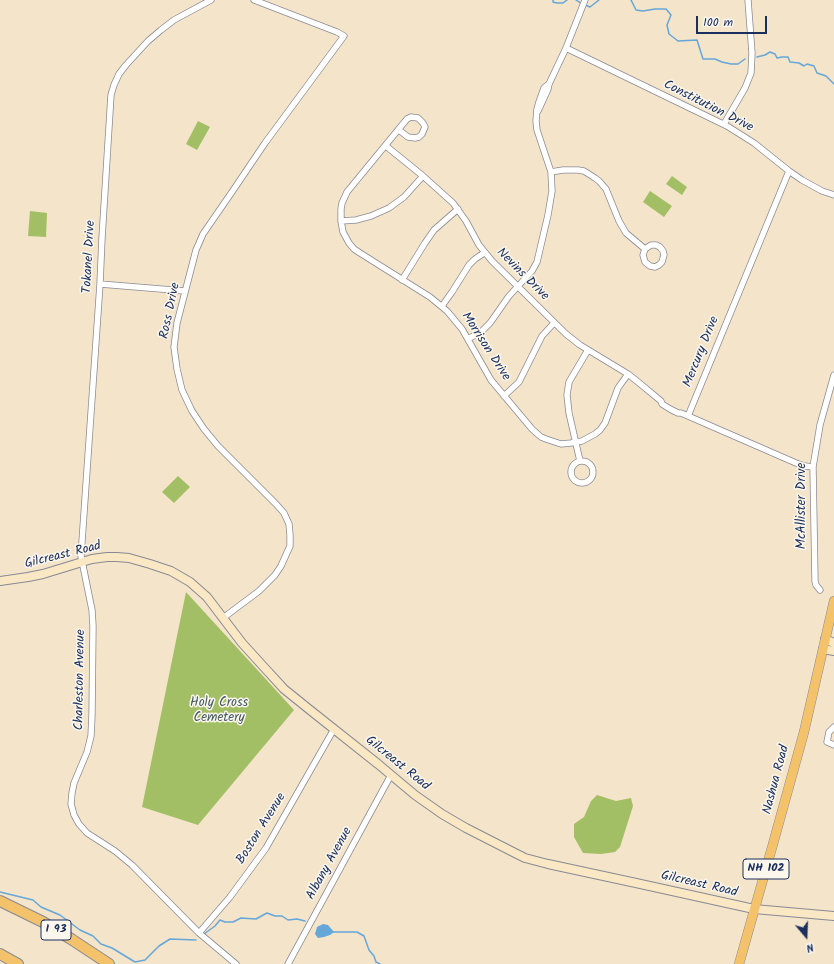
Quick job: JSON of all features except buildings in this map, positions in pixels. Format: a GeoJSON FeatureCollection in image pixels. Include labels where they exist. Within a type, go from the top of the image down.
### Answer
{"type":"FeatureCollection","features":[{"type":"Feature","properties":{"kind":"highway","name":"I 93"},"geometry":{"type":"LineString","coordinates":[[0,901],[43,922],[109,964]]}},
{"type":"Feature","properties":{"kind":"highway"},"geometry":{"type":"LineString","coordinates":[[0,954],[18,964]]}},
{"type":"Feature","properties":{"kind":"main road","name":"Nashua Road"},"geometry":{"type":"LineString","coordinates":[[739,964],[804,732],[834,601]]}},
{"type":"Feature","properties":{"kind":"main road"},"geometry":{"type":"LineString","coordinates":[[831,614],[834,624]]}},
{"type":"Feature","properties":{"kind":"street","name":"Tokanel Drive"},"geometry":{"type":"LineString","coordinates":[[82,562],[111,95],[119,74],[161,30],[174,20],[211,0]]}},
{"type":"Feature","properties":{"kind":"street","name":"Ross Drive"},"geometry":{"type":"LineString","coordinates":[[223,618],[260,591],[275,575],[290,546],[289,524],[284,513],[218,446],[204,429],[187,401],[179,380],[175,358],[174,347],[177,323],[198,244],[203,234],[265,143],[344,36],[330,29],[254,0]]}},
{"type":"Feature","properties":{"kind":"street"},"geometry":{"type":"LineString","coordinates":[[468,339],[486,327],[506,299],[532,272],[537,262],[552,196],[552,186],[551,172],[537,130],[537,109],[544,88],[549,84],[566,48],[585,0]]}},
{"type":"Feature","properties":{"kind":"street"},"geometry":{"type":"LineString","coordinates":[[724,124],[743,92],[751,73],[752,53],[748,0]]}},
{"type":"Feature","properties":{"kind":"street","name":"Constitution Drive"},"geometry":{"type":"LineString","coordinates":[[566,48],[724,124],[754,143],[789,171],[812,186],[834,195]]}},
{"type":"Feature","properties":{"kind":"street","name":"Morrison Drive"},"geometry":{"type":"LineString","coordinates":[[399,130],[408,137],[414,138],[419,137],[425,128],[422,121],[418,118],[414,117],[407,119],[347,192],[342,203],[341,221],[343,232],[354,249],[442,306],[458,322],[491,380],[532,429],[541,437],[561,444],[576,442],[590,437],[600,430],[609,415],[618,388],[628,374]]}},
{"type":"Feature","properties":{"kind":"street","name":"Nevins Drive"},"geometry":{"type":"LineString","coordinates":[[386,146],[448,198],[458,209],[484,252],[517,287],[573,340],[628,374],[661,401],[662,404],[678,413],[688,416]]}},
{"type":"Feature","properties":{"kind":"street"},"geometry":{"type":"LineString","coordinates":[[551,172],[578,170],[590,174],[599,181],[609,194],[622,227],[630,237],[645,249]]}},
{"type":"Feature","properties":{"kind":"street","name":"Mercury Drive"},"geometry":{"type":"LineString","coordinates":[[688,416],[789,171]]}},
{"type":"Feature","properties":{"kind":"street"},"geometry":{"type":"LineString","coordinates":[[341,221],[356,220],[379,213],[393,206],[404,197],[423,176]]}},
{"type":"Feature","properties":{"kind":"street"},"geometry":{"type":"LineString","coordinates":[[402,280],[424,243],[434,230],[458,209]]}},
{"type":"Feature","properties":{"kind":"street"},"geometry":{"type":"LineString","coordinates":[[442,306],[469,265],[474,259],[484,252]]}},
{"type":"Feature","properties":{"kind":"street"},"geometry":{"type":"LineString","coordinates":[[100,284],[185,291]]}},
{"type":"Feature","properties":{"kind":"street"},"geometry":{"type":"LineString","coordinates":[[504,396],[519,382],[542,336],[554,323]]}},
{"type":"Feature","properties":{"kind":"street"},"geometry":{"type":"LineString","coordinates":[[580,461],[569,413],[567,395],[569,382],[588,350]]}},
{"type":"Feature","properties":{"kind":"street","name":"McAllister Drive"},"geometry":{"type":"LineString","coordinates":[[820,590],[815,581],[813,467],[820,425],[834,375]]}},
{"type":"Feature","properties":{"kind":"street"},"geometry":{"type":"LineString","coordinates":[[688,416],[796,463],[813,467]]}},
{"type":"Feature","properties":{"kind":"street","name":"Gilcreast Road"},"geometry":{"type":"LineString","coordinates":[[0,581],[33,576],[96,558],[118,557],[134,560],[171,572],[186,579],[199,589],[277,682],[310,710],[415,795],[451,820],[495,844],[525,858],[548,864],[754,909],[834,916]]}},
{"type":"Feature","properties":{"kind":"street","name":"Charleston Avenue"},"geometry":{"type":"LineString","coordinates":[[82,562],[92,610],[92,715],[91,736],[87,752],[74,783],[72,793],[71,804],[74,815],[79,825],[87,833],[115,851],[132,865],[199,933],[236,964]]}},
{"type":"Feature","properties":{"kind":"street"},"geometry":{"type":"LineString","coordinates":[[825,639],[834,643]]}},
{"type":"Feature","properties":{"kind":"street"},"geometry":{"type":"LineString","coordinates":[[823,648],[834,651]]}},
{"type":"Feature","properties":{"kind":"street"},"geometry":{"type":"LineString","coordinates":[[834,727],[831,728],[829,732],[827,742],[834,745]]}},
{"type":"Feature","properties":{"kind":"street","name":"Boston Avenue"},"geometry":{"type":"LineString","coordinates":[[199,933],[230,897],[266,848],[334,729]]}},
{"type":"Feature","properties":{"kind":"street","name":"Albany Avenue"},"geometry":{"type":"LineString","coordinates":[[288,964],[391,775]]}},
{"type":"Feature","properties":{"kind":"green space"},"geometry":{"type":"Polygon","coordinates":[[[198,121],[210,127],[197,150],[186,144],[198,121]]]}},
{"type":"Feature","properties":{"kind":"green space"},"geometry":{"type":"Polygon","coordinates":[[[672,176],[687,187],[682,195],[666,184],[672,176]]]}},
{"type":"Feature","properties":{"kind":"green space"},"geometry":{"type":"Polygon","coordinates":[[[650,191],[672,206],[664,217],[643,202],[650,191]]]}},
{"type":"Feature","properties":{"kind":"green space"},"geometry":{"type":"Polygon","coordinates":[[[30,211],[47,213],[46,237],[28,236],[30,211]]]}},
{"type":"Feature","properties":{"kind":"green space"},"geometry":{"type":"Polygon","coordinates":[[[178,476],[190,487],[174,503],[162,492],[178,476]]]}},
{"type":"Feature","properties":{"kind":"green space","name":"Holy Cross Cemetery"},"geometry":{"type":"Polygon","coordinates":[[[186,592],[294,710],[198,825],[142,807],[186,592]]]}},
{"type":"Feature","properties":{"kind":"green space"},"geometry":{"type":"Polygon","coordinates":[[[597,795],[616,801],[631,798],[633,806],[620,847],[615,852],[601,854],[583,853],[574,837],[574,824],[584,817],[591,801],[597,795]]]}},
{"type":"Feature","properties":{"kind":"water"},"geometry":{"type":"Polygon","coordinates":[[[323,924],[328,925],[334,932],[330,935],[318,938],[315,934],[317,927],[323,924]]]}},
{"type":"Feature","properties":{"kind":"waterway"},"geometry":{"type":"LineString","coordinates":[[553,0],[553,2],[557,3],[563,3],[567,0]]}},
{"type":"Feature","properties":{"kind":"waterway"},"geometry":{"type":"LineString","coordinates":[[576,0],[582,4]]}},
{"type":"Feature","properties":{"kind":"waterway"},"geometry":{"type":"LineString","coordinates":[[585,5],[590,7],[599,0]]}},
{"type":"Feature","properties":{"kind":"waterway"},"geometry":{"type":"LineString","coordinates":[[631,0],[636,10],[643,11],[666,9],[671,15],[667,25],[669,34],[678,41],[697,40],[703,59],[715,59],[731,64],[738,64],[745,59]]}},
{"type":"Feature","properties":{"kind":"waterway"},"geometry":{"type":"LineString","coordinates":[[757,57],[770,52],[775,54],[777,58],[788,57],[790,62],[799,63],[804,66],[807,64],[814,66],[817,73],[826,76],[834,84]]}},
{"type":"Feature","properties":{"kind":"waterway"},"geometry":{"type":"LineString","coordinates":[[0,892],[33,900],[41,907],[60,915],[80,930],[93,936],[101,944],[112,948],[135,962],[145,960],[159,946],[170,939],[196,940]]}},
{"type":"Feature","properties":{"kind":"waterway"},"geometry":{"type":"LineString","coordinates":[[204,934],[215,926],[220,920],[225,922],[233,922],[241,918],[256,919],[267,913],[275,916],[282,916],[288,920],[297,919],[305,921]]}},
{"type":"Feature","properties":{"kind":"waterway"},"geometry":{"type":"LineString","coordinates":[[333,932],[357,932],[364,936],[369,950],[374,956],[376,962],[380,964]]}}]}
